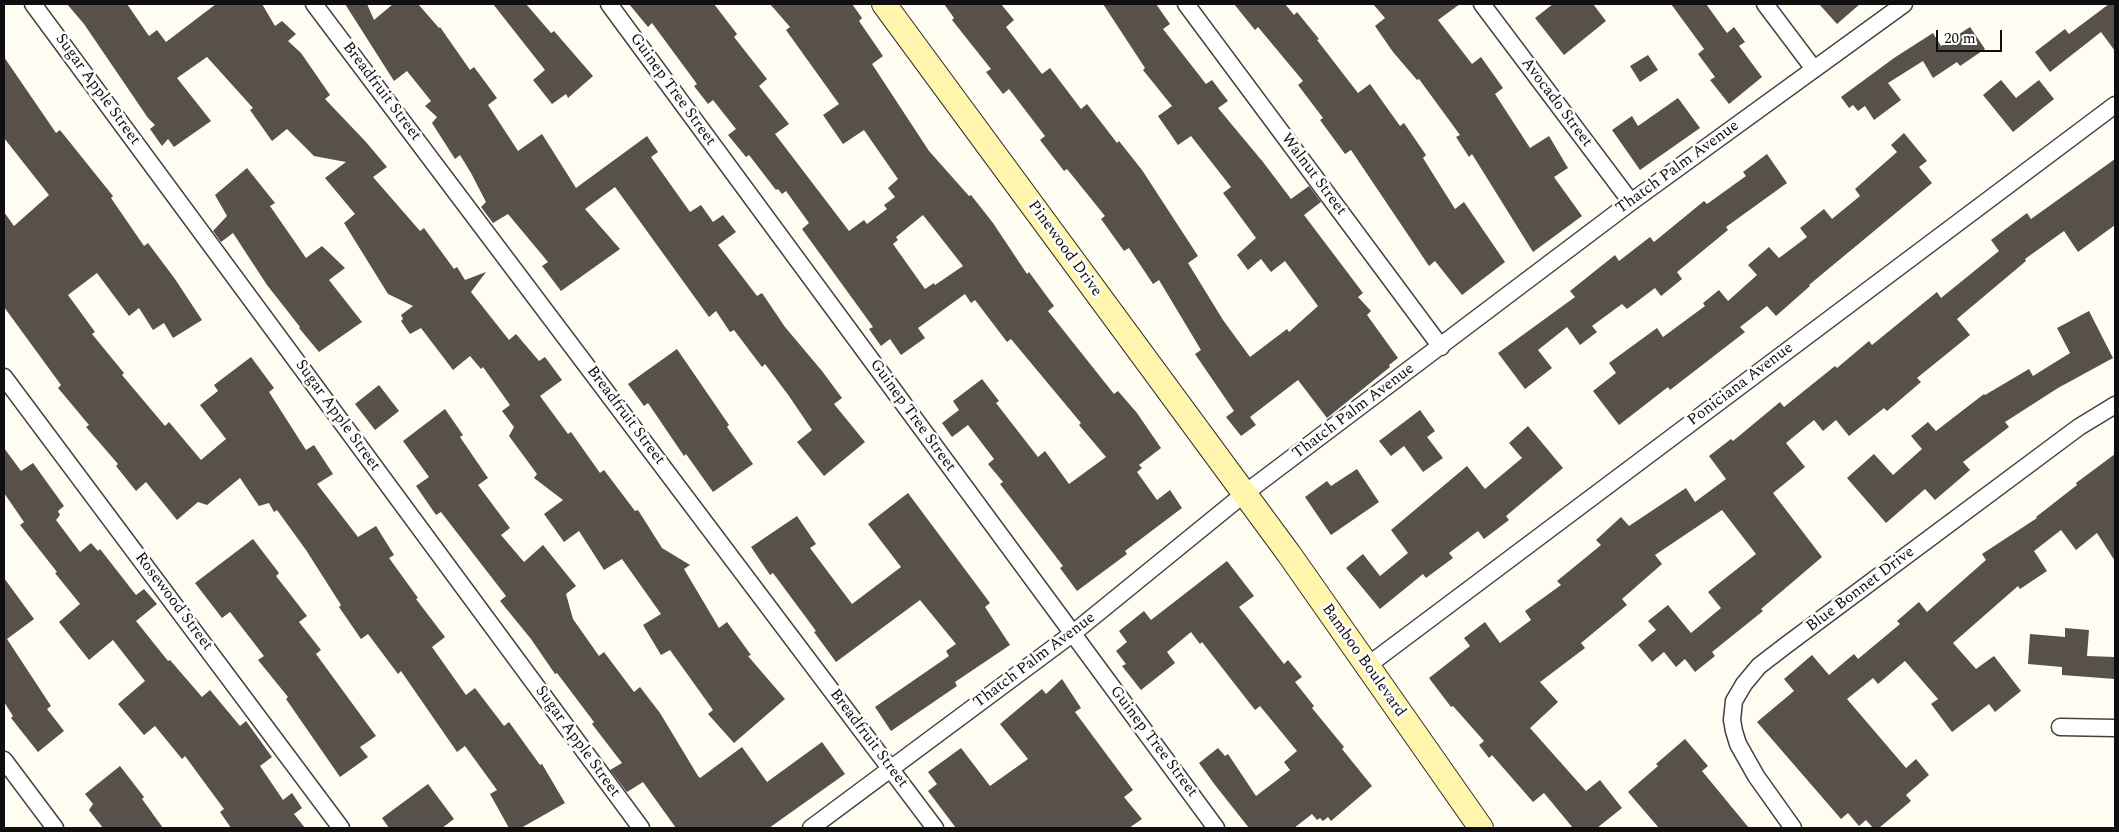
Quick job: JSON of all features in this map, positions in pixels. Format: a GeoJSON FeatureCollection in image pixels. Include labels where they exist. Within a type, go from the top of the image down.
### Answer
{"type":"FeatureCollection","features":[{"type":"Feature","properties":{"kind":"main road","name":"Pinewood Drive"},"geometry":{"type":"LineString","coordinates":[[884,4],[1244,494]]}},
{"type":"Feature","properties":{"kind":"main road","name":"Bamboo Boulevard"},"geometry":{"type":"LineString","coordinates":[[1244,494],[1289,554],[1480,828]]}},
{"type":"Feature","properties":{"kind":"street","name":"Sugar Apple Street"},"geometry":{"type":"LineString","coordinates":[[33,4],[641,828]]}},
{"type":"Feature","properties":{"kind":"street","name":"Breadfruit Street"},"geometry":{"type":"LineString","coordinates":[[314,4],[935,828]]}},
{"type":"Feature","properties":{"kind":"street","name":"Guinep Tree Street"},"geometry":{"type":"LineString","coordinates":[[609,4],[1216,828]]}},
{"type":"Feature","properties":{"kind":"street","name":"Walnut Street"},"geometry":{"type":"LineString","coordinates":[[1186,4],[1441,347]]}},
{"type":"Feature","properties":{"kind":"street","name":"Avocado Street"},"geometry":{"type":"LineString","coordinates":[[1482,4],[1631,202]]}},
{"type":"Feature","properties":{"kind":"street"},"geometry":{"type":"LineString","coordinates":[[1765,4],[1814,69]]}},
{"type":"Feature","properties":{"kind":"street","name":"Thatch Palm Avenue"},"geometry":{"type":"LineString","coordinates":[[811,828],[1072,634],[1244,494],[1631,202],[1904,4]]}},
{"type":"Feature","properties":{"kind":"street","name":"Poniciana Avenue"},"geometry":{"type":"LineString","coordinates":[[1366,666],[2115,104]]}},
{"type":"Feature","properties":{"kind":"street","name":"Rosewood Street"},"geometry":{"type":"LineString","coordinates":[[4,376],[342,828]]}},
{"type":"Feature","properties":{"kind":"street","name":"Blue Bonnet Drive"},"geometry":{"type":"LineString","coordinates":[[1793,828],[1756,776],[1736,738],[1734,701],[1744,684],[1759,666],[1785,646],[2079,427],[2115,404]]}},
{"type":"Feature","properties":{"kind":"street"},"geometry":{"type":"LineString","coordinates":[[2060,727],[2115,728]]}},
{"type":"Feature","properties":{"kind":"street"},"geometry":{"type":"LineString","coordinates":[[4,760],[55,828]]}},
{"type":"Feature","properties":{"kind":"building"},"geometry":{"type":"Polygon","coordinates":[[[67,4],[127,4],[149,36],[157,30],[166,42],[216,4],[262,4],[275,26],[282,21],[296,34],[288,41],[301,53],[330,95],[325,99],[387,167],[373,177],[420,231],[424,228],[454,269],[457,267],[465,280],[486,272],[471,292],[509,340],[516,334],[539,361],[545,357],[562,380],[540,396],[568,434],[571,432],[600,473],[604,470],[635,511],[638,510],[662,548],[690,565],[684,569],[719,628],[727,622],[751,655],[748,656],[785,699],[734,743],[708,714],[713,710],[670,650],[661,655],[643,625],[661,614],[622,559],[604,570],[579,531],[564,542],[544,514],[563,500],[534,478],[537,474],[509,436],[514,427],[502,411],[510,405],[483,367],[481,369],[470,356],[453,370],[421,328],[410,334],[401,321],[403,319],[401,315],[413,306],[388,294],[344,223],[355,214],[325,178],[346,162],[314,156],[287,129],[272,141],[250,110],[253,108],[207,57],[177,78],[211,121],[174,147],[168,139],[162,146],[150,129],[155,125],[148,118],[84,24],[67,4]]]}},
{"type":"Feature","properties":{"kind":"building"},"geometry":{"type":"Polygon","coordinates":[[[345,4],[367,4],[374,20],[393,4],[418,4],[440,27],[470,70],[474,67],[497,98],[488,105],[518,151],[542,134],[576,188],[647,136],[658,152],[651,157],[690,212],[701,205],[713,222],[723,215],[736,232],[718,245],[757,296],[762,293],[785,327],[822,371],[842,398],[834,404],[865,442],[824,476],[797,442],[812,430],[789,396],[765,364],[762,367],[734,330],[730,332],[716,311],[709,317],[615,187],[585,209],[620,249],[561,291],[542,266],[548,262],[508,214],[493,223],[481,207],[486,202],[471,173],[460,155],[455,159],[432,123],[437,117],[425,106],[431,101],[407,71],[394,81],[345,4]]]}},
{"type":"Feature","properties":{"kind":"building"},"geometry":{"type":"Polygon","coordinates":[[[493,4],[526,4],[551,33],[554,31],[593,76],[568,98],[566,94],[552,104],[533,80],[545,70],[493,4]]]}},
{"type":"Feature","properties":{"kind":"building"},"geometry":{"type":"Polygon","coordinates":[[[629,4],[714,4],[737,34],[734,37],[767,79],[759,86],[789,124],[775,134],[849,231],[864,220],[867,224],[887,209],[884,205],[895,197],[888,188],[898,179],[864,130],[843,144],[823,115],[839,104],[786,30],[790,27],[770,4],[852,4],[862,18],[859,21],[883,56],[872,64],[929,151],[969,196],[971,195],[993,223],[1027,274],[1029,272],[1054,306],[1048,311],[1114,394],[1118,391],[1137,413],[1161,448],[1139,465],[1142,468],[1137,472],[1157,500],[1170,490],[1182,508],[1125,551],[1127,554],[1077,591],[1060,568],[1063,566],[1000,484],[1003,482],[988,464],[994,459],[968,425],[952,437],[942,423],[959,410],[953,401],[982,379],[999,401],[996,403],[1038,457],[1045,451],[1069,484],[1106,457],[1079,425],[1081,423],[1011,339],[1007,342],[975,300],[971,303],[965,294],[918,328],[925,338],[901,355],[890,339],[881,346],[869,329],[873,327],[802,229],[809,223],[786,191],[782,194],[778,189],[776,190],[749,155],[746,157],[728,135],[736,129],[713,100],[708,104],[694,86],[697,84],[652,23],[648,27],[629,4]],[[923,215],[896,237],[898,240],[893,244],[925,289],[934,283],[935,285],[963,266],[923,215]]]}},
{"type":"Feature","properties":{"kind":"building"},"geometry":{"type":"Polygon","coordinates":[[[944,4],[1001,4],[1014,20],[1006,27],[1042,74],[1050,68],[1081,109],[1087,104],[1117,143],[1119,141],[1142,170],[1198,256],[1188,263],[1223,320],[1250,357],[1287,329],[1289,332],[1318,306],[1285,261],[1271,272],[1261,259],[1248,270],[1237,255],[1256,238],[1223,193],[1231,187],[1191,136],[1178,145],[1158,116],[1172,106],[1143,70],[1145,68],[1103,4],[1156,4],[1170,24],[1163,29],[1206,84],[1212,80],[1228,101],[1218,108],[1291,199],[1309,186],[1321,202],[1304,215],[1363,293],[1358,297],[1371,311],[1367,315],[1398,358],[1389,365],[1390,367],[1327,418],[1298,380],[1250,417],[1256,425],[1241,436],[1226,417],[1234,411],[1195,354],[1201,350],[1159,280],[1153,284],[1129,248],[1124,251],[1101,219],[1105,216],[1067,169],[1064,171],[1040,140],[1045,136],[1009,89],[1003,94],[986,72],[991,69],[952,20],[954,18],[944,4]]]}},
{"type":"Feature","properties":{"kind":"building"},"geometry":{"type":"Polygon","coordinates":[[[1234,4],[1285,4],[1294,15],[1297,12],[1358,93],[1370,84],[1400,126],[1404,123],[1426,155],[1423,158],[1455,209],[1464,202],[1505,262],[1462,295],[1435,261],[1429,266],[1351,150],[1345,154],[1320,120],[1323,118],[1298,85],[1303,81],[1258,27],[1255,30],[1234,4]]]}},
{"type":"Feature","properties":{"kind":"building"},"geometry":{"type":"Polygon","coordinates":[[[1373,4],[1460,4],[1438,20],[1472,64],[1481,57],[1503,88],[1495,94],[1530,148],[1549,136],[1568,168],[1554,177],[1582,216],[1533,252],[1472,154],[1469,157],[1456,137],[1460,135],[1419,79],[1417,80],[1393,52],[1375,26],[1385,18],[1373,4]]]}},
{"type":"Feature","properties":{"kind":"building"},"geometry":{"type":"Polygon","coordinates":[[[1553,4],[1593,4],[1606,21],[1564,55],[1535,18],[1553,4]]]}},
{"type":"Feature","properties":{"kind":"building"},"geometry":{"type":"Polygon","coordinates":[[[1671,4],[1706,4],[1727,33],[1734,27],[1745,42],[1739,46],[1762,77],[1729,104],[1710,80],[1715,77],[1698,54],[1704,49],[1671,4]]]}},
{"type":"Feature","properties":{"kind":"building"},"geometry":{"type":"Polygon","coordinates":[[[1819,4],[1860,4],[1837,24],[1819,4]]]}},
{"type":"Feature","properties":{"kind":"building"},"geometry":{"type":"Polygon","coordinates":[[[2109,4],[2115,4],[2115,51],[2101,32],[2050,72],[2035,52],[2065,29],[2069,34],[2109,4]]]}},
{"type":"Feature","properties":{"kind":"building"},"geometry":{"type":"Polygon","coordinates":[[[1970,27],[1985,49],[1960,66],[1957,62],[1933,78],[1923,61],[1888,83],[1901,100],[1874,120],[1865,106],[1858,111],[1853,105],[1849,108],[1841,97],[1894,58],[1933,33],[1941,46],[1970,27]]]}},
{"type":"Feature","properties":{"kind":"building"},"geometry":{"type":"Polygon","coordinates":[[[1648,55],[1658,70],[1640,82],[1630,66],[1648,55]]]}},
{"type":"Feature","properties":{"kind":"building"},"geometry":{"type":"Polygon","coordinates":[[[4,57],[56,133],[60,130],[113,196],[111,198],[144,246],[148,243],[202,320],[173,338],[164,323],[153,330],[139,308],[129,316],[97,273],[68,295],[95,332],[92,334],[124,373],[122,375],[165,426],[169,422],[201,460],[226,439],[200,405],[218,391],[214,385],[251,357],[274,388],[269,392],[306,450],[314,445],[333,474],[317,484],[358,537],[376,526],[394,555],[389,558],[418,598],[416,599],[445,637],[432,647],[466,695],[475,688],[504,726],[509,722],[540,765],[542,764],[565,803],[521,828],[509,828],[490,794],[497,790],[465,746],[457,752],[401,671],[398,674],[368,634],[361,639],[339,607],[341,605],[306,550],[277,510],[274,512],[269,503],[259,506],[240,478],[207,505],[198,502],[177,520],[146,482],[136,491],[116,466],[118,464],[86,427],[89,425],[58,388],[61,385],[4,307],[4,212],[14,226],[49,195],[4,138],[4,57]]]}},
{"type":"Feature","properties":{"kind":"building"},"geometry":{"type":"Polygon","coordinates":[[[2001,80],[2016,98],[2039,80],[2054,99],[2013,132],[1983,95],[2001,80]]]}},
{"type":"Feature","properties":{"kind":"building"},"geometry":{"type":"Polygon","coordinates":[[[1678,98],[1700,128],[1640,170],[1612,130],[1632,116],[1638,126],[1678,98]]]}},
{"type":"Feature","properties":{"kind":"building"},"geometry":{"type":"Polygon","coordinates":[[[1904,133],[1927,161],[1919,167],[1932,183],[1809,285],[1776,316],[1767,306],[1740,327],[1745,332],[1670,390],[1668,387],[1619,425],[1593,391],[1616,373],[1609,363],[1657,328],[1663,337],[1705,306],[1703,303],[1719,290],[1728,301],[1757,275],[1748,265],[1769,247],[1779,258],[1807,237],[1800,228],[1824,209],[1832,219],[1860,196],[1855,189],[1897,152],[1891,145],[1904,133]]]}},
{"type":"Feature","properties":{"kind":"building"},"geometry":{"type":"Polygon","coordinates":[[[1767,154],[1787,183],[1726,227],[1728,230],[1677,272],[1682,279],[1661,296],[1655,288],[1627,309],[1622,304],[1592,326],[1597,332],[1580,345],[1567,327],[1538,350],[1552,368],[1525,389],[1498,353],[1575,297],[1570,291],[1615,255],[1619,261],[1650,237],[1654,242],[1704,201],[1707,204],[1746,176],[1743,172],[1767,154]]]}},
{"type":"Feature","properties":{"kind":"building"},"geometry":{"type":"Polygon","coordinates":[[[2115,159],[2115,225],[2078,252],[2064,231],[2025,259],[2026,261],[1957,319],[1970,335],[1917,378],[1921,382],[1887,411],[1884,408],[1849,436],[1836,420],[1823,431],[1814,420],[1786,443],[1805,467],[1773,493],[1822,557],[1761,609],[1763,611],[1712,652],[1715,656],[1695,672],[1685,659],[1676,667],[1664,652],[1652,662],[1638,645],[1656,630],[1648,621],[1668,605],[1691,633],[1721,608],[1708,592],[1756,554],[1722,510],[1655,555],[1662,564],[1622,599],[1627,605],[1581,643],[1585,648],[1540,682],[1558,702],[1530,728],[1586,791],[1600,780],[1622,808],[1597,828],[1573,828],[1544,793],[1533,802],[1492,755],[1489,758],[1479,745],[1484,741],[1453,706],[1451,707],[1429,678],[1470,646],[1464,638],[1485,622],[1500,643],[1531,620],[1525,611],[1561,585],[1557,581],[1601,545],[1596,540],[1621,517],[1629,526],[1686,488],[1695,502],[1726,479],[1709,456],[1731,439],[1733,441],[1780,402],[1784,407],[1835,366],[1837,368],[1869,341],[1872,345],[1937,292],[1941,298],[1999,251],[1991,240],[2027,213],[2031,219],[2115,159]]]}},
{"type":"Feature","properties":{"kind":"building"},"geometry":{"type":"Polygon","coordinates":[[[247,168],[275,203],[270,206],[306,258],[322,246],[345,268],[329,280],[362,322],[319,352],[267,285],[233,233],[221,242],[213,231],[227,216],[215,195],[247,168]]]}},
{"type":"Feature","properties":{"kind":"building"},"geometry":{"type":"Polygon","coordinates":[[[2089,311],[2113,358],[2058,388],[2005,422],[2009,427],[1963,462],[1970,470],[1935,500],[1925,489],[1886,523],[1847,478],[1874,454],[1893,475],[1922,449],[1911,436],[1928,422],[1936,431],[1984,394],[2029,369],[2033,376],[2070,353],[2057,328],[2089,311]]]}},
{"type":"Feature","properties":{"kind":"building"},"geometry":{"type":"Polygon","coordinates":[[[677,349],[753,464],[713,492],[686,454],[684,456],[648,403],[644,406],[628,384],[677,349]]]}},
{"type":"Feature","properties":{"kind":"building"},"geometry":{"type":"Polygon","coordinates":[[[379,385],[399,411],[375,430],[355,404],[379,385]]]}},
{"type":"Feature","properties":{"kind":"building"},"geometry":{"type":"Polygon","coordinates":[[[445,409],[463,435],[460,437],[488,478],[478,485],[510,528],[501,535],[524,562],[543,545],[576,586],[566,594],[573,619],[599,656],[604,652],[634,692],[640,687],[660,713],[700,778],[742,747],[767,782],[822,742],[845,774],[769,828],[676,828],[643,782],[627,792],[610,770],[622,763],[592,724],[594,722],[500,601],[506,596],[441,512],[436,515],[416,486],[429,477],[403,441],[445,409]]]}},
{"type":"Feature","properties":{"kind":"building"},"geometry":{"type":"Polygon","coordinates":[[[1420,410],[1435,431],[1427,437],[1443,458],[1423,472],[1404,446],[1391,456],[1379,441],[1420,410]]]}},
{"type":"Feature","properties":{"kind":"building"},"geometry":{"type":"Polygon","coordinates":[[[1528,426],[1563,468],[1506,516],[1509,520],[1484,539],[1478,531],[1449,553],[1453,558],[1426,578],[1423,574],[1380,609],[1346,568],[1363,554],[1380,576],[1408,553],[1391,530],[1467,466],[1485,489],[1522,458],[1509,443],[1528,426]]]}},
{"type":"Feature","properties":{"kind":"building"},"geometry":{"type":"Polygon","coordinates":[[[4,448],[21,471],[33,463],[64,506],[58,511],[60,515],[56,520],[80,552],[91,543],[98,551],[100,549],[136,595],[144,589],[157,604],[136,621],[168,661],[170,660],[202,697],[210,690],[240,726],[246,721],[272,757],[260,766],[283,800],[292,793],[302,808],[294,814],[305,828],[231,828],[220,812],[224,809],[185,756],[182,759],[155,726],[144,735],[118,704],[145,681],[113,640],[89,660],[59,622],[80,604],[20,525],[24,522],[4,493],[4,448]]]}},
{"type":"Feature","properties":{"kind":"building"},"geometry":{"type":"Polygon","coordinates":[[[2115,454],[2115,561],[2097,533],[2076,550],[2061,530],[2034,551],[2047,571],[2020,589],[2018,586],[1953,643],[1976,669],[1994,656],[2021,691],[1995,712],[1989,704],[1952,732],[1931,704],[1938,699],[1905,661],[1878,684],[1873,678],[1847,699],[1906,768],[1916,759],[1929,775],[1906,795],[1911,801],[1879,828],[1873,828],[1866,820],[1859,826],[1848,813],[1841,819],[1757,722],[1794,691],[1784,679],[1812,655],[1829,675],[1854,654],[1858,659],[1900,624],[1897,621],[1919,602],[1927,612],[1986,560],[1982,554],[2037,518],[2077,485],[2076,483],[2115,454]]]}},
{"type":"Feature","properties":{"kind":"building"},"geometry":{"type":"Polygon","coordinates":[[[1357,469],[1379,502],[1331,535],[1305,497],[1327,481],[1331,486],[1357,469]]]}},
{"type":"Feature","properties":{"kind":"building"},"geometry":{"type":"Polygon","coordinates":[[[908,493],[990,603],[985,607],[1010,645],[955,682],[957,686],[891,731],[875,707],[949,656],[946,651],[956,644],[920,600],[836,662],[814,632],[816,631],[773,573],[770,575],[751,547],[797,516],[816,544],[810,548],[852,604],[901,567],[868,524],[908,493]]]}},
{"type":"Feature","properties":{"kind":"building"},"geometry":{"type":"Polygon","coordinates":[[[253,539],[279,573],[276,576],[307,616],[299,622],[321,650],[316,654],[376,736],[360,747],[368,757],[340,777],[286,699],[288,697],[258,660],[264,656],[230,612],[222,618],[195,583],[253,539]]]}},
{"type":"Feature","properties":{"kind":"building"},"geometry":{"type":"Polygon","coordinates":[[[1227,561],[1254,596],[1239,607],[1284,664],[1288,660],[1302,677],[1295,682],[1314,706],[1312,708],[1344,747],[1342,749],[1372,786],[1331,821],[1328,817],[1323,821],[1320,818],[1317,820],[1312,814],[1294,828],[1249,828],[1215,785],[1199,763],[1218,748],[1225,756],[1228,754],[1256,796],[1290,770],[1284,762],[1297,751],[1260,706],[1255,710],[1202,642],[1200,644],[1191,632],[1167,652],[1175,663],[1141,690],[1122,666],[1126,664],[1116,651],[1127,642],[1119,631],[1144,611],[1151,620],[1227,561]]]}},
{"type":"Feature","properties":{"kind":"building"},"geometry":{"type":"Polygon","coordinates":[[[4,578],[34,619],[7,639],[51,706],[47,709],[64,731],[38,752],[11,718],[13,716],[4,702],[4,578]]]}},
{"type":"Feature","properties":{"kind":"building"},"geometry":{"type":"Polygon","coordinates":[[[2065,628],[2089,630],[2087,656],[2115,657],[2115,679],[2062,675],[2062,667],[2028,664],[2030,634],[2065,637],[2065,628]]]}},
{"type":"Feature","properties":{"kind":"building"},"geometry":{"type":"Polygon","coordinates":[[[1062,679],[1081,708],[1075,712],[1133,790],[1124,797],[1142,819],[1129,828],[956,828],[928,791],[937,784],[928,772],[961,748],[990,786],[1028,759],[1000,724],[1042,689],[1046,694],[1062,679]]]}},
{"type":"Feature","properties":{"kind":"building"},"geometry":{"type":"Polygon","coordinates":[[[1685,739],[1708,766],[1702,771],[1749,828],[1659,828],[1628,792],[1685,739]]]}},
{"type":"Feature","properties":{"kind":"building"},"geometry":{"type":"Polygon","coordinates":[[[120,766],[144,797],[142,799],[163,828],[103,828],[89,810],[93,804],[85,794],[120,766]]]}},
{"type":"Feature","properties":{"kind":"building"},"geometry":{"type":"Polygon","coordinates":[[[428,784],[454,819],[442,828],[389,828],[382,818],[428,784]]]}}]}
